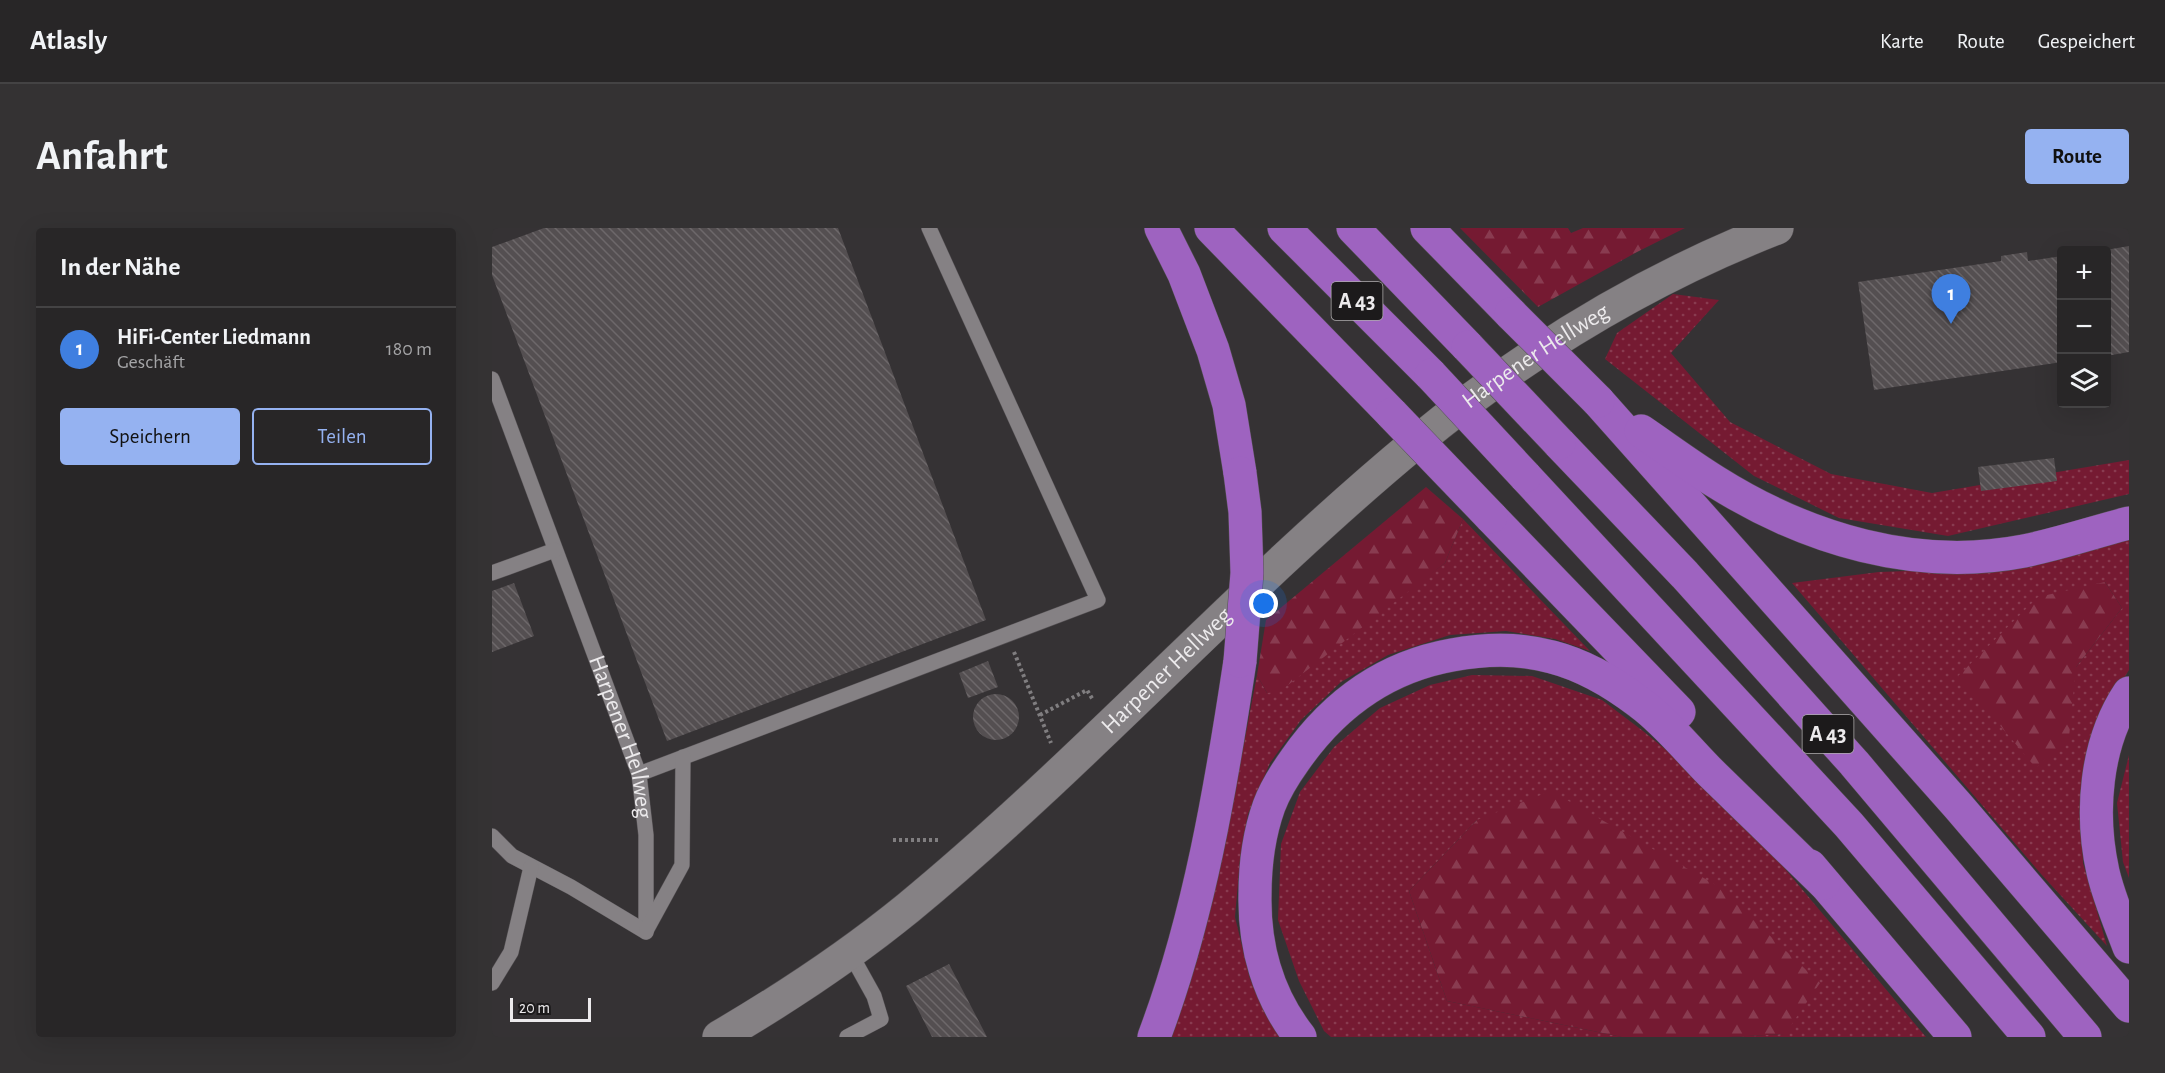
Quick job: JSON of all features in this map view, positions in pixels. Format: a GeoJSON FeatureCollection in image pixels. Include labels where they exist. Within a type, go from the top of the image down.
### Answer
{"type":"FeatureCollection","features":[{"type":"Feature","properties":{"kind":"highway"},"geometry":{"type":"LineString","coordinates":[[1154,1037],[1178,968],[1196,898],[1240,662],[1247,573],[1245,512],[1229,405],[1213,350],[1184,274],[1161,228]]}},
{"type":"Feature","properties":{"kind":"highway"},"geometry":{"type":"LineString","coordinates":[[1211,228],[1715,750],[1955,1037]]}},
{"type":"Feature","properties":{"kind":"highway","name":"A 43"},"geometry":{"type":"LineString","coordinates":[[1284,228],[1431,375],[1849,825],[2029,1037]]}},
{"type":"Feature","properties":{"kind":"highway","name":"A 43"},"geometry":{"type":"LineString","coordinates":[[1353,228],[1685,575],[1854,763],[2085,1037]]}},
{"type":"Feature","properties":{"kind":"highway"},"geometry":{"type":"LineString","coordinates":[[1427,228],[1598,401],[1958,806],[2129,1006]]}},
{"type":"Feature","properties":{"kind":"highway"},"geometry":{"type":"LineString","coordinates":[[1598,401],[1716,482],[1763,509],[1803,528],[1888,552],[1941,557],[2023,551],[2129,523]]}},
{"type":"Feature","properties":{"kind":"highway"},"geometry":{"type":"LineString","coordinates":[[1300,1037],[1269,984],[1260,954],[1254,920],[1255,878],[1260,835],[1270,803],[1286,772],[1309,739],[1328,718],[1349,700],[1375,683],[1435,658],[1493,650],[1529,652],[1552,657],[1591,672],[1641,703],[1824,883]]}},
{"type":"Feature","properties":{"kind":"highway"},"geometry":{"type":"LineString","coordinates":[[2129,693],[2111,730],[2102,761],[2097,799],[2097,837],[2103,874],[2129,947]]}},
{"type":"Feature","properties":{"kind":"main road","name":"Harpener Hellweg"},"geometry":{"type":"LineString","coordinates":[[719,1037],[817,975],[906,909],[1062,771],[1355,494],[1416,442],[1481,392],[1611,307],[1687,267],[1778,228]]}},
{"type":"Feature","properties":{"kind":"lane"},"geometry":{"type":"LineString","coordinates":[[639,774],[1098,600],[929,228]]}},
{"type":"Feature","properties":{"kind":"lane","name":"Harpener Hellweg"},"geometry":{"type":"LineString","coordinates":[[492,379],[639,774],[646,835],[646,932]]}},
{"type":"Feature","properties":{"kind":"lane"},"geometry":{"type":"LineString","coordinates":[[492,573],[555,550]]}},
{"type":"Feature","properties":{"kind":"lane"},"geometry":{"type":"LineString","coordinates":[[492,837],[512,856],[646,932],[682,865],[683,757]]}},
{"type":"Feature","properties":{"kind":"lane"},"geometry":{"type":"LineString","coordinates":[[492,983],[511,952],[531,867]]}},
{"type":"Feature","properties":{"kind":"lane"},"geometry":{"type":"LineString","coordinates":[[847,1037],[881,1019],[874,996],[849,951]]}},
{"type":"Feature","properties":{"kind":"path"},"geometry":{"type":"LineString","coordinates":[[1007,634],[1062,771]]}},
{"type":"Feature","properties":{"kind":"path"},"geometry":{"type":"LineString","coordinates":[[1040,715],[1087,690],[1110,726]]}},
{"type":"Feature","properties":{"kind":"green space"},"geometry":{"type":"Polygon","coordinates":[[[1460,228],[1568,228],[1571,233],[1583,228],[1685,228],[1538,307],[1460,228]]]}},
{"type":"Feature","properties":{"kind":"green space"},"geometry":{"type":"Polygon","coordinates":[[[1673,294],[1719,300],[1671,353],[1730,422],[1831,474],[1932,493],[2129,460],[2129,494],[1948,536],[1839,518],[1754,476],[1605,359],[1617,333],[1673,294]]]}},
{"type":"Feature","properties":{"kind":"green space"},"geometry":{"type":"Polygon","coordinates":[[[1426,487],[1463,519],[1445,563],[1279,692],[1267,693],[1257,675],[1266,620],[1426,487]]]}},
{"type":"Feature","properties":{"kind":"green space"},"geometry":{"type":"Polygon","coordinates":[[[1463,519],[1590,651],[1555,639],[1506,631],[1450,635],[1388,655],[1341,682],[1301,720],[1270,763],[1248,814],[1240,860],[1235,917],[1250,979],[1282,1037],[1172,1037],[1199,954],[1215,863],[1242,754],[1257,675],[1267,693],[1445,563],[1463,519]]]}},
{"type":"Feature","properties":{"kind":"green space"},"geometry":{"type":"Polygon","coordinates":[[[2129,535],[2129,670],[2114,694],[2081,804],[2083,863],[2107,946],[2041,874],[1792,583],[1879,572],[1966,569],[2129,535]],[[2105,582],[2076,667],[2122,608],[2105,582]]]}},
{"type":"Feature","properties":{"kind":"green space"},"geometry":{"type":"Polygon","coordinates":[[[2105,582],[2122,608],[2076,667],[2069,737],[2036,768],[1958,676],[2038,597],[2105,582]]]}},
{"type":"Feature","properties":{"kind":"green space"},"geometry":{"type":"Polygon","coordinates":[[[1472,675],[1532,676],[1602,700],[1643,731],[1728,801],[1926,1037],[1728,1037],[1785,1034],[1477,820],[1409,891],[1447,1001],[1622,1037],[1331,1037],[1324,1031],[1299,981],[1278,920],[1281,844],[1300,792],[1334,747],[1380,708],[1430,685],[1472,675]]]}},
{"type":"Feature","properties":{"kind":"green space"},"geometry":{"type":"Polygon","coordinates":[[[2129,755],[2129,878],[2123,862],[2117,803],[2129,755]]]}},
{"type":"Feature","properties":{"kind":"green space"},"geometry":{"type":"Polygon","coordinates":[[[1551,791],[1716,885],[1820,983],[1785,1034],[1728,1037],[1622,1037],[1447,1001],[1409,891],[1477,820],[1551,791]]]}},
{"type":"Feature","properties":{"kind":"building"},"geometry":{"type":"Polygon","coordinates":[[[544,228],[838,228],[986,620],[667,741],[492,275],[492,247],[544,228]]]}},
{"type":"Feature","properties":{"kind":"building"},"geometry":{"type":"Polygon","coordinates":[[[2129,246],[2129,352],[2111,355],[2111,300],[2111,249],[2129,246]]]}},
{"type":"Feature","properties":{"kind":"building"},"geometry":{"type":"Polygon","coordinates":[[[2027,252],[2028,261],[2057,257],[2057,363],[1874,390],[1858,282],[2001,261],[2001,256],[2027,252]]]}},
{"type":"Feature","properties":{"kind":"building"},"geometry":{"type":"Polygon","coordinates":[[[2054,458],[2057,481],[1981,491],[1978,467],[2054,458]]]}},
{"type":"Feature","properties":{"kind":"building"},"geometry":{"type":"Polygon","coordinates":[[[514,583],[534,636],[492,652],[492,591],[514,583]]]}},
{"type":"Feature","properties":{"kind":"building"},"geometry":{"type":"Polygon","coordinates":[[[988,661],[998,687],[968,698],[959,673],[988,661]]]}},
{"type":"Feature","properties":{"kind":"building"},"geometry":{"type":"Polygon","coordinates":[[[996,694],[1012,701],[1019,717],[1012,733],[996,740],[980,733],[973,717],[980,701],[996,694]]]}},
{"type":"Feature","properties":{"kind":"building"},"geometry":{"type":"Polygon","coordinates":[[[949,964],[987,1037],[932,1037],[906,986],[949,964]]]}},
{"type":"Feature","properties":{"kind":"place","name":"HiFi-Center Liedmann"},"geometry":{"type":"Point","coordinates":[1951,324]}}]}
